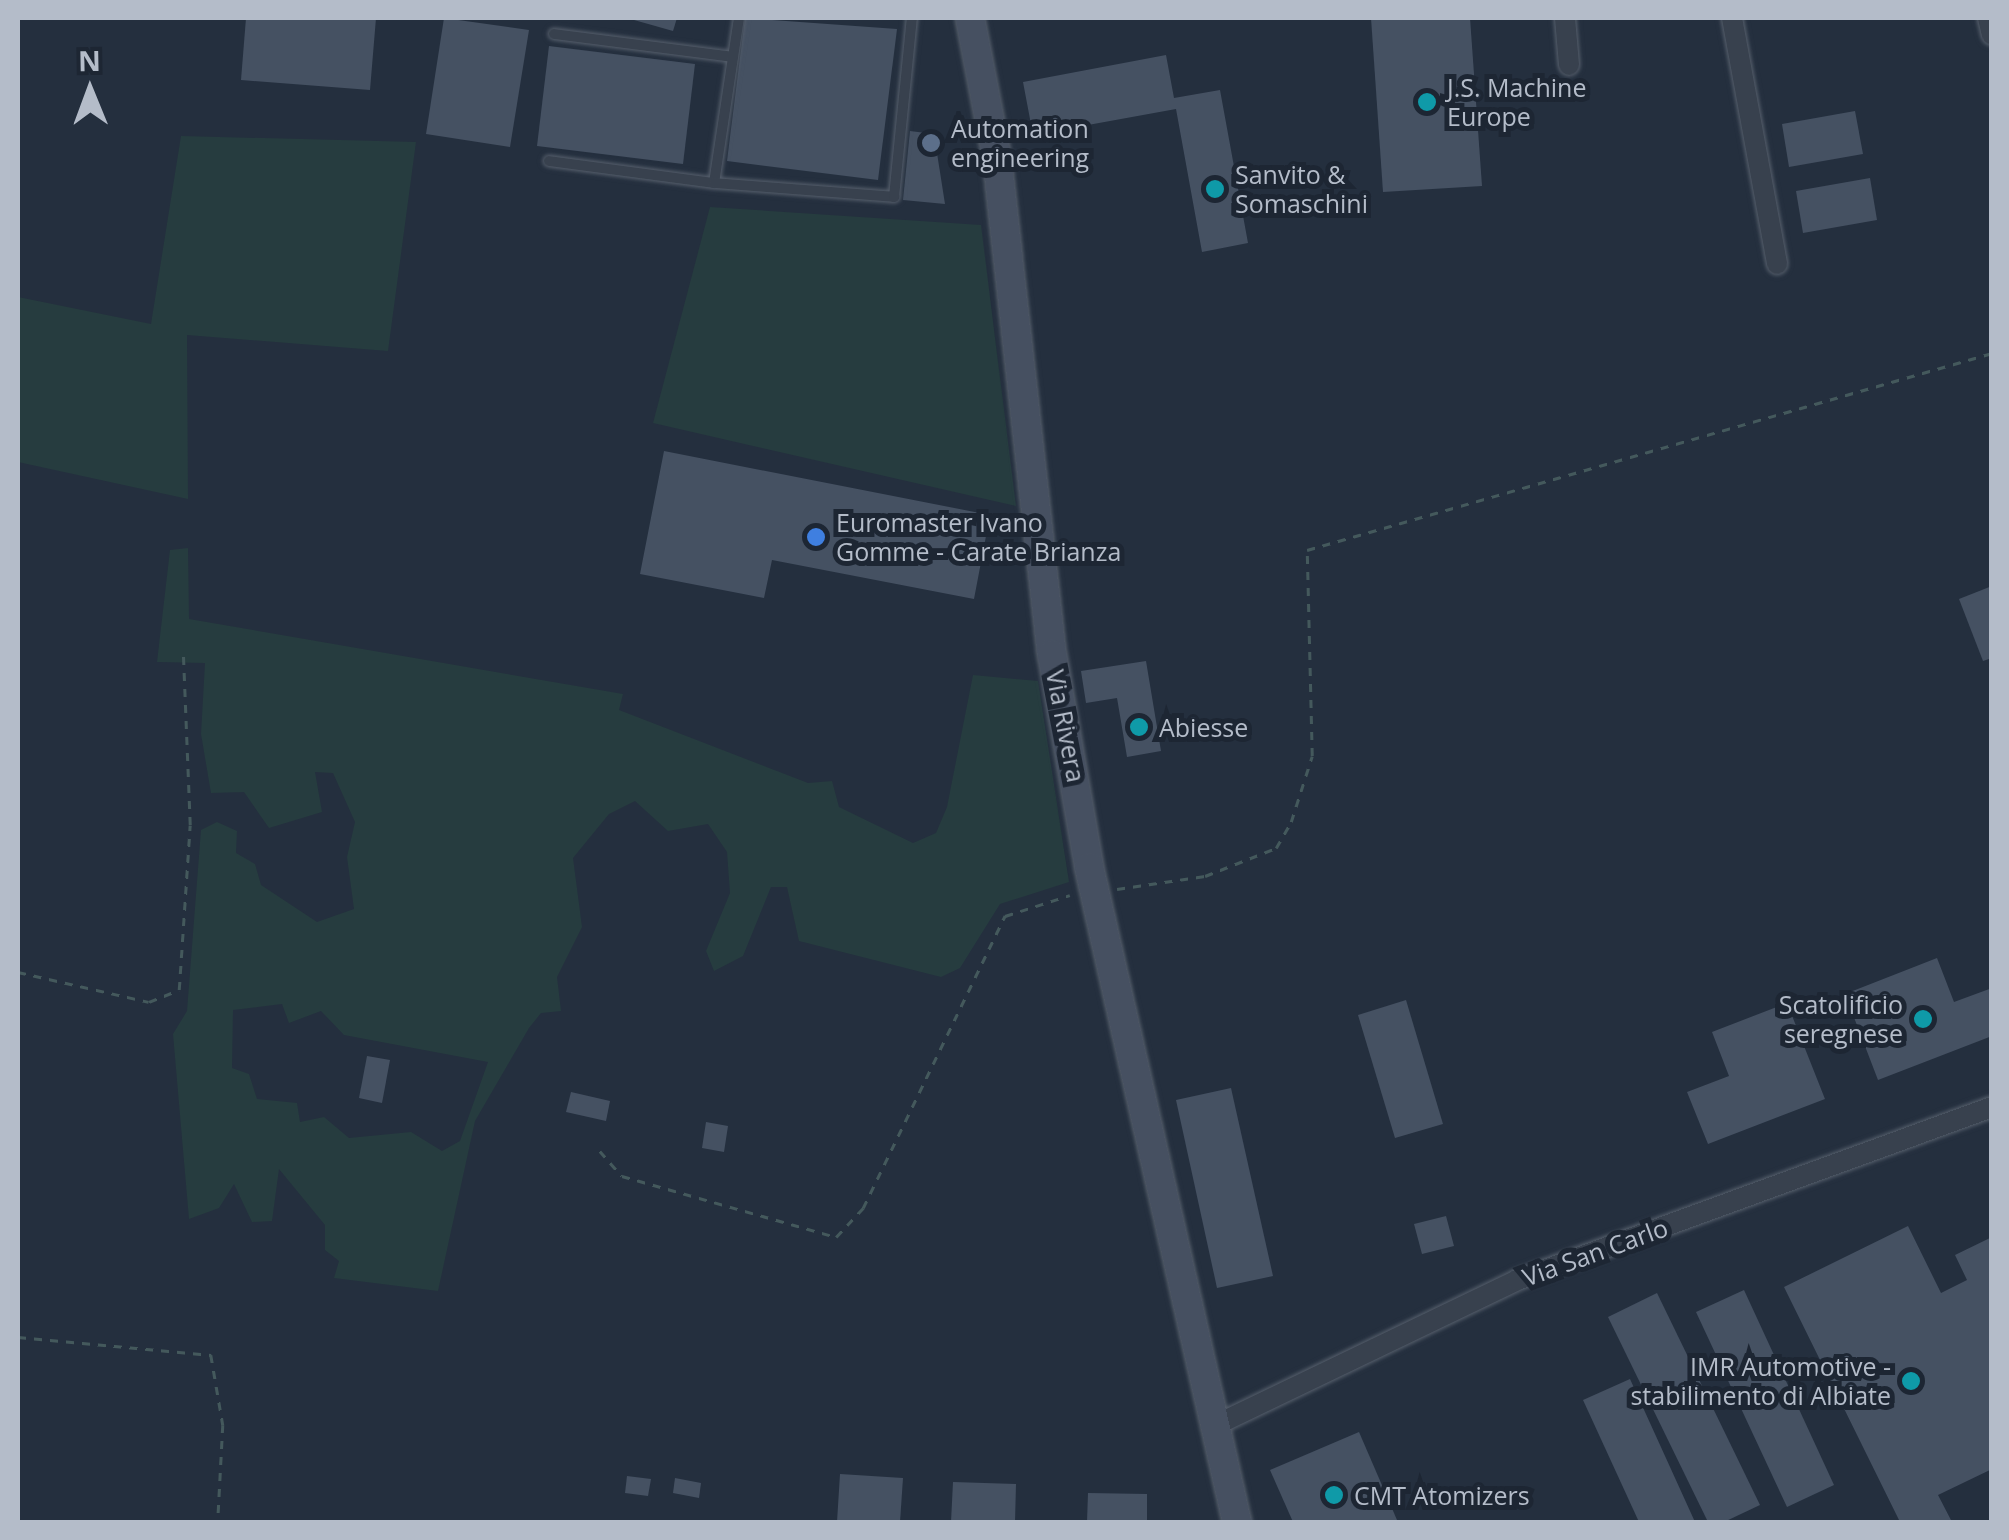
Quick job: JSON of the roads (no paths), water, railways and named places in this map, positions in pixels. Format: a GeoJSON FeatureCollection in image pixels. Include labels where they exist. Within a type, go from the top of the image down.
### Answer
{"type":"FeatureCollection","features":[{"type":"Feature","properties":{"kind":"street","name":"Via Rivera"},"geometry":{"type":"LineString","coordinates":[[970,18],[1008,240],[1052,654],[1094,890],[1212,1427],[1237,1522]]}},
{"type":"Feature","properties":{"kind":"street"},"geometry":{"type":"LineString","coordinates":[[1565,18],[1569,64]]}},
{"type":"Feature","properties":{"kind":"street"},"geometry":{"type":"LineString","coordinates":[[1732,18],[1778,264]]}},
{"type":"Feature","properties":{"kind":"street"},"geometry":{"type":"LineString","coordinates":[[1988,18],[1992,35]]}},
{"type":"Feature","properties":{"kind":"street","name":"Via San Carlo"},"geometry":{"type":"LineString","coordinates":[[1212,1427],[1518,1280],[1992,1107]]}},
{"type":"Feature","properties":{"kind":"lane"},"geometry":{"type":"LineString","coordinates":[[714,182],[740,18]]}},
{"type":"Feature","properties":{"kind":"lane"},"geometry":{"type":"LineString","coordinates":[[549,161],[714,182],[894,197],[912,18]]}},
{"type":"Feature","properties":{"kind":"lane"},"geometry":{"type":"LineString","coordinates":[[554,34],[734,57]]}},
{"type":"Feature","properties":{"kind":"place","name":"J.S. Machine Europe"},"geometry":{"type":"Point","coordinates":[1427,102]}},
{"type":"Feature","properties":{"kind":"place","name":"Automation engineering"},"geometry":{"type":"Point","coordinates":[931,143]}},
{"type":"Feature","properties":{"kind":"place","name":"Sanvito & Somaschini"},"geometry":{"type":"Point","coordinates":[1215,189]}},
{"type":"Feature","properties":{"kind":"place","name":"Euromaster Ivano Gomme - Carate Brianza"},"geometry":{"type":"Point","coordinates":[816,537]}},
{"type":"Feature","properties":{"kind":"place","name":"Abiesse"},"geometry":{"type":"Point","coordinates":[1139,727]}},
{"type":"Feature","properties":{"kind":"place","name":"Scatolificio seregnese"},"geometry":{"type":"Point","coordinates":[1923,1019]}},
{"type":"Feature","properties":{"kind":"place","name":"IMR Automotive - stabilimento di Albiate"},"geometry":{"type":"Point","coordinates":[1911,1381]}},
{"type":"Feature","properties":{"kind":"place","name":"CMT Atomizers"},"geometry":{"type":"Point","coordinates":[1334,1495]}}]}
